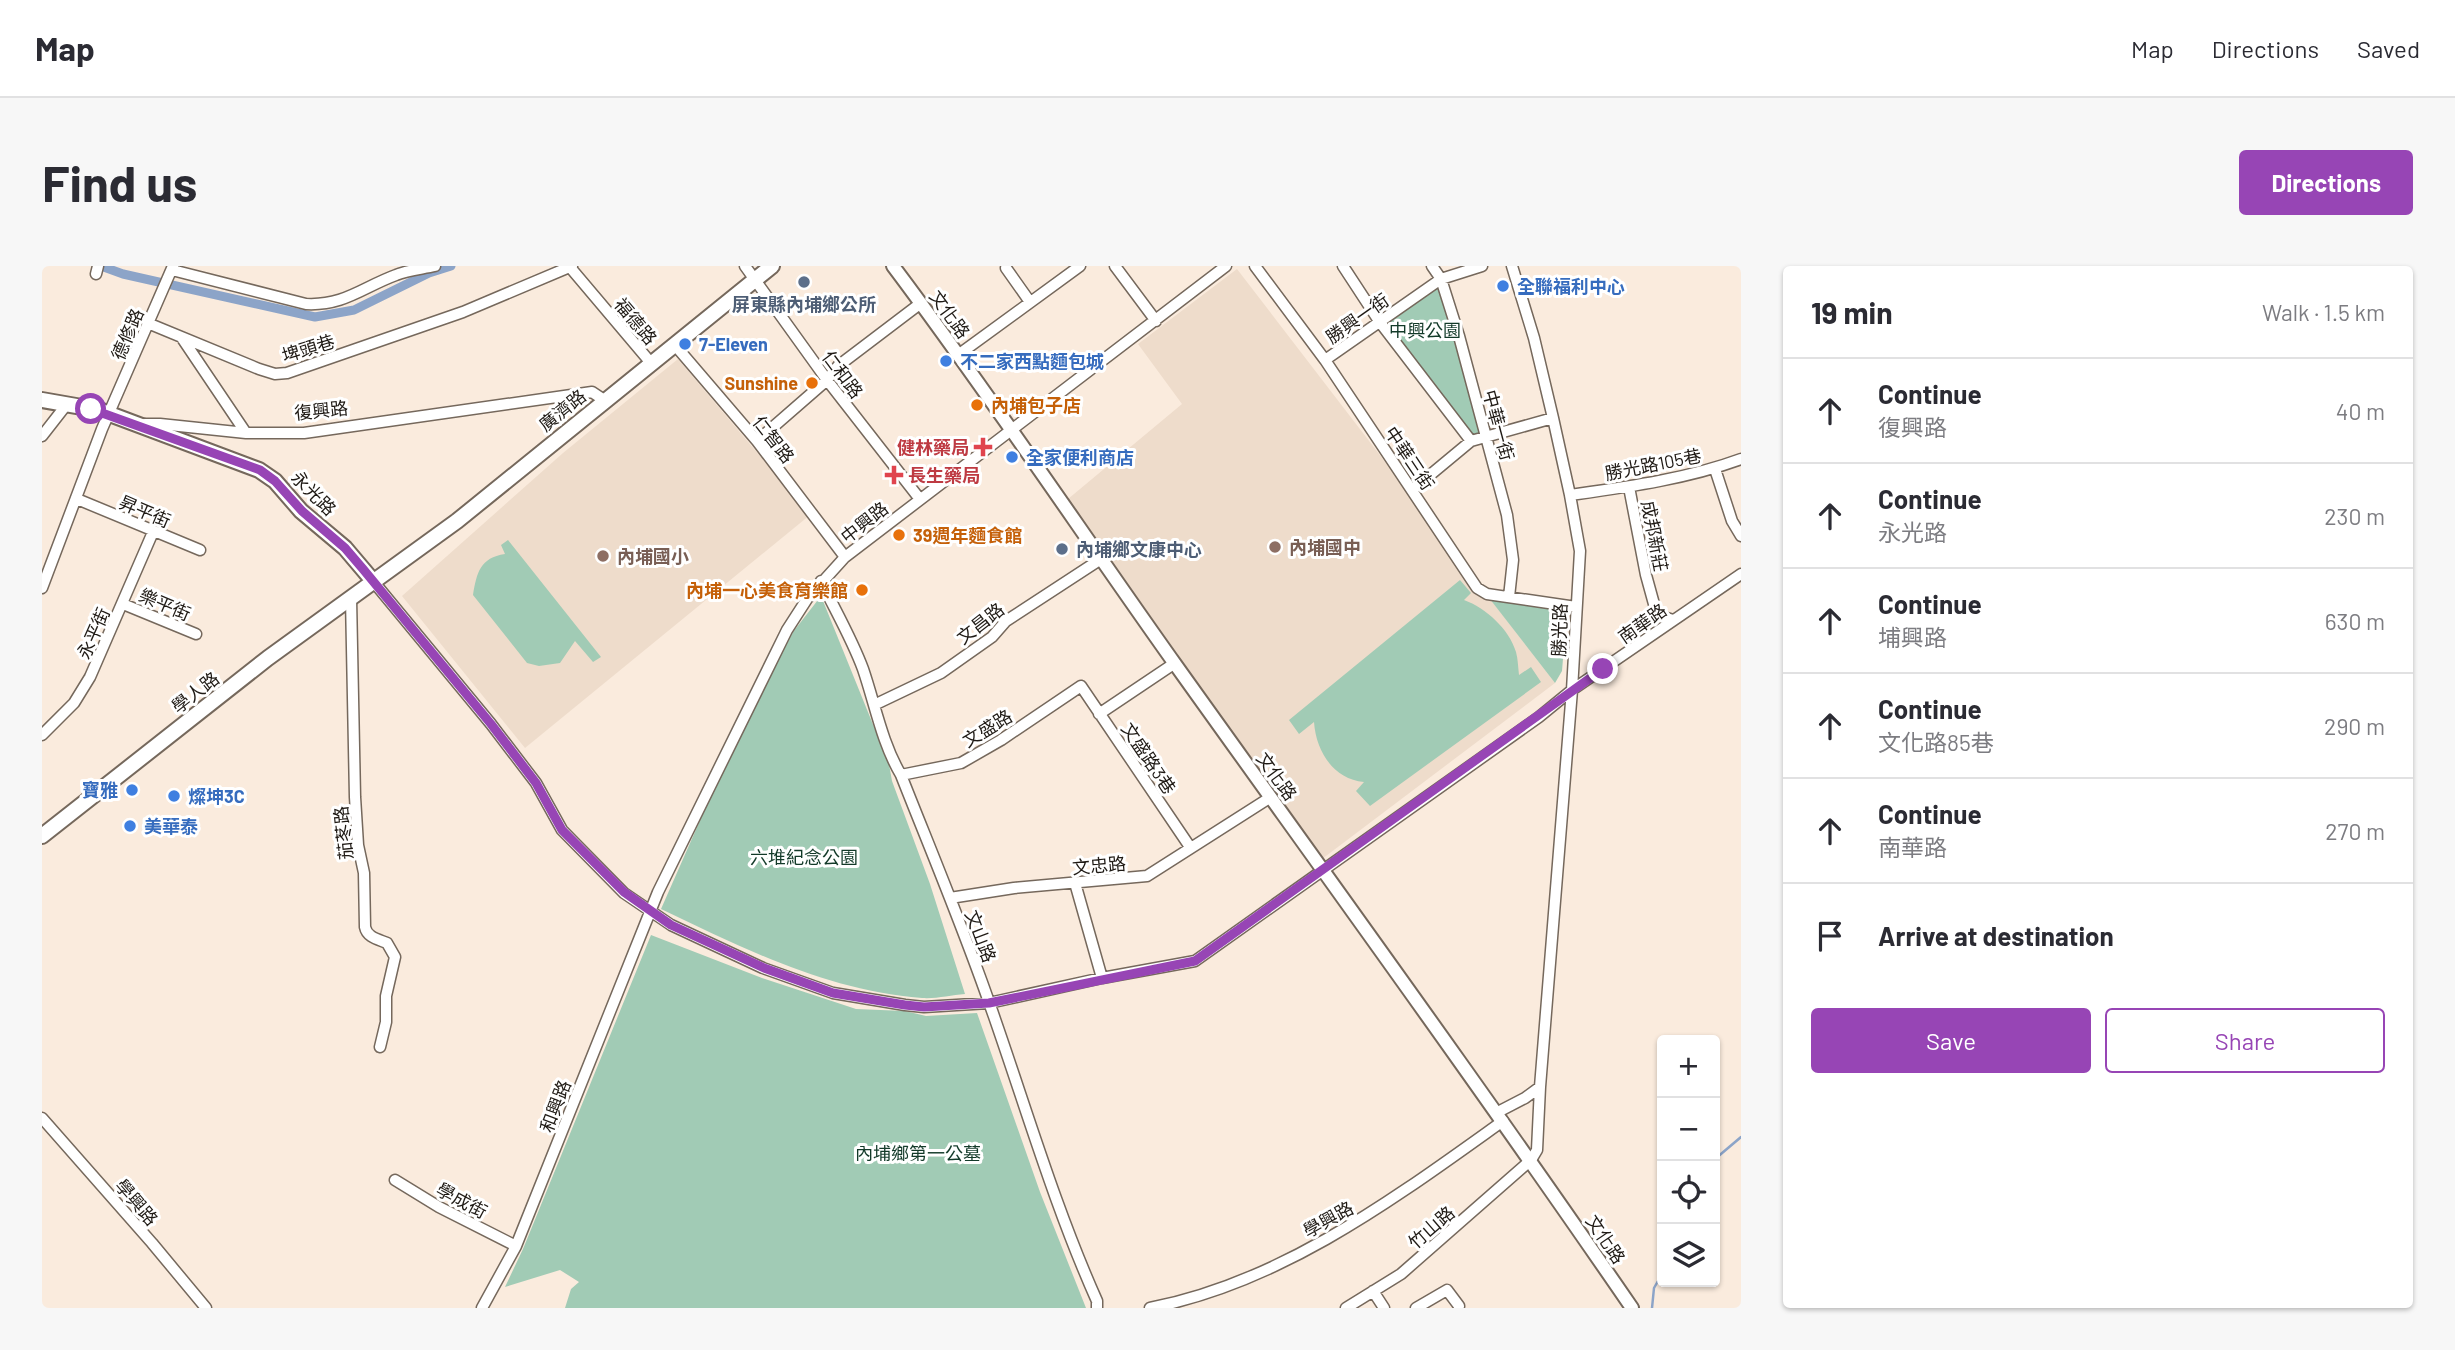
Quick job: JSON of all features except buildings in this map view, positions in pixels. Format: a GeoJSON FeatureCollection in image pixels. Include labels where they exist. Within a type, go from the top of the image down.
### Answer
{"type":"FeatureCollection","features":[{"type":"Feature","properties":{"kind":"main road","name":"廣濟路"},"geometry":{"type":"LineString","coordinates":[[373,581],[457,521],[772,266]]}},
{"type":"Feature","properties":{"kind":"main road","name":"復興路"},"geometry":{"type":"LineString","coordinates":[[42,400],[109,414],[134,425]]}},
{"type":"Feature","properties":{"kind":"main road","name":"永光路"},"geometry":{"type":"LineString","coordinates":[[134,425],[260,470],[345,548],[373,581]]}},
{"type":"Feature","properties":{"kind":"main road","name":"學人路"},"geometry":{"type":"LineString","coordinates":[[42,836],[268,658],[373,581]]}},
{"type":"Feature","properties":{"kind":"street"},"geometry":{"type":"LineString","coordinates":[[172,270],[306,304],[325,305],[344,300],[398,274],[435,266]]}},
{"type":"Feature","properties":{"kind":"street","name":"仁和路"},"geometry":{"type":"LineString","coordinates":[[745,266],[827,380],[919,498]]}},
{"type":"Feature","properties":{"kind":"street","name":"文化路"},"geometry":{"type":"LineString","coordinates":[[893,266],[1012,429],[1101,559],[1531,1160],[1632,1308]]}},
{"type":"Feature","properties":{"kind":"street"},"geometry":{"type":"LineString","coordinates":[[958,355],[1080,266]]}},
{"type":"Feature","properties":{"kind":"street"},"geometry":{"type":"LineString","coordinates":[[1115,266],[1156,321]]}},
{"type":"Feature","properties":{"kind":"street","name":"中興路"},"geometry":{"type":"LineString","coordinates":[[649,911],[787,630],[821,581],[845,557],[919,498],[1226,266]]}},
{"type":"Feature","properties":{"kind":"street","name":"中華三街"},"geometry":{"type":"LineString","coordinates":[[1255,266],[1325,360],[1478,588],[1487,594],[1576,607]]}},
{"type":"Feature","properties":{"kind":"street"},"geometry":{"type":"LineString","coordinates":[[1343,266],[1379,321],[1471,441]]}},
{"type":"Feature","properties":{"kind":"street","name":"中華一街"},"geometry":{"type":"LineString","coordinates":[[1432,266],[1441,279],[1460,336],[1507,515],[1513,560],[1509,597]]}},
{"type":"Feature","properties":{"kind":"street","name":"勝興一街"},"geometry":{"type":"LineString","coordinates":[[1325,360],[1441,279],[1482,266]]}},
{"type":"Feature","properties":{"kind":"street","name":"勝光路"},"geometry":{"type":"LineString","coordinates":[[1511,266],[1534,338],[1580,551],[1537,1150],[1531,1160]]}},
{"type":"Feature","properties":{"kind":"street","name":"福德路"},"geometry":{"type":"LineString","coordinates":[[477,306],[571,267],[651,363]]}},
{"type":"Feature","properties":{"kind":"street"},"geometry":{"type":"LineString","coordinates":[[1006,268],[1030,302]]}},
{"type":"Feature","properties":{"kind":"street","name":"德修路"},"geometry":{"type":"LineString","coordinates":[[42,588],[109,414],[172,270]]}},
{"type":"Feature","properties":{"kind":"street"},"geometry":{"type":"LineString","coordinates":[[757,441],[827,380],[838,366],[921,303]]}},
{"type":"Feature","properties":{"kind":"street","name":"埤頭巷"},"geometry":{"type":"LineString","coordinates":[[150,324],[275,374],[287,373],[477,306]]}},
{"type":"Feature","properties":{"kind":"street"},"geometry":{"type":"LineString","coordinates":[[182,338],[246,433]]}},
{"type":"Feature","properties":{"kind":"street","name":"仁智路"},"geometry":{"type":"LineString","coordinates":[[674,344],[757,441],[845,557]]}},
{"type":"Feature","properties":{"kind":"street","name":"復興路"},"geometry":{"type":"LineString","coordinates":[[134,425],[160,424],[246,433],[304,433],[592,392],[604,400]]}},
{"type":"Feature","properties":{"kind":"street"},"geometry":{"type":"LineString","coordinates":[[42,436],[67,404]]}},
{"type":"Feature","properties":{"kind":"street"},"geometry":{"type":"LineString","coordinates":[[1412,490],[1471,441],[1553,418]]}},
{"type":"Feature","properties":{"kind":"street","name":"勝光路105巷"},"geometry":{"type":"LineString","coordinates":[[1570,495],[1629,487],[1715,469],[1741,459]]}},
{"type":"Feature","properties":{"kind":"street"},"geometry":{"type":"LineString","coordinates":[[1715,469],[1731,521],[1741,536]]}},
{"type":"Feature","properties":{"kind":"street","name":"成邦新莊"},"geometry":{"type":"LineString","coordinates":[[1629,487],[1646,575],[1657,615],[1673,621]]}},
{"type":"Feature","properties":{"kind":"street","name":"昇平街"},"geometry":{"type":"LineString","coordinates":[[77,499],[201,550]]}},
{"type":"Feature","properties":{"kind":"street","name":"永平街"},"geometry":{"type":"LineString","coordinates":[[42,735],[74,703],[90,677],[153,532]]}},
{"type":"Feature","properties":{"kind":"street","name":"文昌路"},"geometry":{"type":"LineString","coordinates":[[874,705],[941,673],[992,637],[1006,621],[1101,559]]}},
{"type":"Feature","properties":{"kind":"street","name":"南華路"},"geometry":{"type":"LineString","coordinates":[[373,581],[536,783],[562,830],[613,884],[671,925],[764,968],[833,993],[924,1007],[989,1003],[1195,961],[1572,690],[1741,574]]}},
{"type":"Feature","properties":{"kind":"street","name":"文山路"},"geometry":{"type":"LineString","coordinates":[[821,581],[863,669],[894,763],[950,898],[989,1003],[1070,1241],[1097,1301],[1097,1308]]}},
{"type":"Feature","properties":{"kind":"street","name":"茄苳路"},"geometry":{"type":"LineString","coordinates":[[351,598],[355,797],[358,845],[364,873],[365,926],[371,937],[387,943],[394,957],[386,996],[386,1022],[380,1046]]}},
{"type":"Feature","properties":{"kind":"street","name":"樂平街"},"geometry":{"type":"LineString","coordinates":[[123,604],[196,634]]}},
{"type":"Feature","properties":{"kind":"street"},"geometry":{"type":"LineString","coordinates":[[1099,714],[1175,663]]}},
{"type":"Feature","properties":{"kind":"street","name":"文盛路3巷"},"geometry":{"type":"LineString","coordinates":[[1081,686],[1191,847]]}},
{"type":"Feature","properties":{"kind":"street","name":"文盛路"},"geometry":{"type":"LineString","coordinates":[[901,775],[961,763],[1001,740],[1081,686]]}},
{"type":"Feature","properties":{"kind":"street","name":"文忠路"},"geometry":{"type":"LineString","coordinates":[[950,898],[1014,888],[1147,876],[1271,797]]}},
{"type":"Feature","properties":{"kind":"street"},"geometry":{"type":"LineString","coordinates":[[1075,883],[1102,978]]}},
{"type":"Feature","properties":{"kind":"street","name":"和興路"},"geometry":{"type":"LineString","coordinates":[[482,1308],[516,1246],[649,911]]}},
{"type":"Feature","properties":{"kind":"street"},"geometry":{"type":"LineString","coordinates":[[1499,1117],[1540,1087]]}},
{"type":"Feature","properties":{"kind":"street","name":"學興路"},"geometry":{"type":"LineString","coordinates":[[1150,1308],[1201,1295],[1263,1270],[1326,1239],[1395,1197],[1499,1117]]}},
{"type":"Feature","properties":{"kind":"street","name":"學興路"},"geometry":{"type":"LineString","coordinates":[[42,1118],[206,1308]]}},
{"type":"Feature","properties":{"kind":"street","name":"竹山路"},"geometry":{"type":"LineString","coordinates":[[1346,1308],[1401,1274],[1531,1160]]}},
{"type":"Feature","properties":{"kind":"street","name":"學成街"},"geometry":{"type":"LineString","coordinates":[[396,1180],[439,1207],[516,1246]]}},
{"type":"Feature","properties":{"kind":"street"},"geometry":{"type":"LineString","coordinates":[[1416,1308],[1447,1290],[1459,1306]]}},
{"type":"Feature","properties":{"kind":"street"},"geometry":{"type":"LineString","coordinates":[[1373,1291],[1384,1308]]}},
{"type":"Feature","properties":{"kind":"shaded area","name":"內埔國中"},"geometry":{"type":"Polygon","coordinates":[[[1237,269],[1555,683],[1322,859],[1068,499],[1182,404],[1138,344],[1237,269]]]}},
{"type":"Feature","properties":{"kind":"shaded area","name":"內埔國小"},"geometry":{"type":"Polygon","coordinates":[[[678,359],[810,515],[525,748],[402,596],[563,453],[678,359]]]}},
{"type":"Feature","properties":{"kind":"green space","name":"中興公園"},"geometry":{"type":"Polygon","coordinates":[[[1440,283],[1482,434],[1472,438],[1384,322],[1440,283]]]}},
{"type":"Feature","properties":{"kind":"green space"},"geometry":{"type":"Polygon","coordinates":[[[508,540],[601,657],[593,662],[575,641],[560,663],[539,666],[527,663],[473,595],[481,567],[490,559],[505,554],[501,545],[508,540]]]}},
{"type":"Feature","properties":{"kind":"green space"},"geometry":{"type":"Polygon","coordinates":[[[1460,580],[1471,593],[1464,600],[1488,614],[1513,643],[1519,675],[1531,667],[1541,682],[1370,806],[1356,791],[1364,782],[1343,775],[1328,762],[1318,743],[1314,722],[1299,734],[1289,720],[1460,580]]]}},
{"type":"Feature","properties":{"kind":"green space"},"geometry":{"type":"Polygon","coordinates":[[[1486,594],[1567,609],[1562,671],[1555,683],[1486,594]]]}},
{"type":"Feature","properties":{"kind":"green space","name":"六堆紀念公園"},"geometry":{"type":"Polygon","coordinates":[[[821,596],[889,764],[892,781],[930,884],[965,994],[922,998],[853,987],[756,953],[661,909],[724,766],[793,632],[821,596]]]}},
{"type":"Feature","properties":{"kind":"green space","name":"內埔鄉第一公墓"},"geometry":{"type":"Polygon","coordinates":[[[651,935],[762,978],[856,1009],[905,1011],[926,1016],[977,1013],[1040,1192],[1086,1308],[565,1308],[571,1289],[579,1282],[560,1270],[505,1287],[651,935]]]}},
{"type":"Feature","properties":{"kind":"waterway"},"geometry":{"type":"LineString","coordinates":[[101,266],[123,274],[315,317],[354,310],[429,273],[451,266]]}},
{"type":"Feature","properties":{"kind":"waterway"},"geometry":{"type":"LineString","coordinates":[[1720,1155],[1741,1137]]}},
{"type":"Feature","properties":{"kind":"waterway"},"geometry":{"type":"LineString","coordinates":[[1652,1308],[1657,1283]]}},
{"type":"Feature","properties":{"kind":"place","name":"屏東縣內埔鄉公所"},"geometry":{"type":"Point","coordinates":[804,282]}},
{"type":"Feature","properties":{"kind":"place","name":"全聯福利中心"},"geometry":{"type":"Point","coordinates":[1503,286]}},
{"type":"Feature","properties":{"kind":"place","name":"7-Eleven"},"geometry":{"type":"Point","coordinates":[685,344]}},
{"type":"Feature","properties":{"kind":"place","name":"不二家西點麵包城"},"geometry":{"type":"Point","coordinates":[946,361]}},
{"type":"Feature","properties":{"kind":"place","name":"Sunshine"},"geometry":{"type":"Point","coordinates":[812,383]}},
{"type":"Feature","properties":{"kind":"place","name":"內埔包子店"},"geometry":{"type":"Point","coordinates":[977,405]}},
{"type":"Feature","properties":{"kind":"place","name":"健林藥局"},"geometry":{"type":"Point","coordinates":[983,447]}},
{"type":"Feature","properties":{"kind":"place","name":"全家便利商店"},"geometry":{"type":"Point","coordinates":[1012,457]}},
{"type":"Feature","properties":{"kind":"place","name":"長生藥局"},"geometry":{"type":"Point","coordinates":[894,475]}},
{"type":"Feature","properties":{"kind":"place","name":"39週年麵食館"},"geometry":{"type":"Point","coordinates":[899,535]}},
{"type":"Feature","properties":{"kind":"place","name":"內埔國中"},"geometry":{"type":"Point","coordinates":[1275,547]}},
{"type":"Feature","properties":{"kind":"place","name":"內埔鄉文康中心"},"geometry":{"type":"Point","coordinates":[1062,549]}},
{"type":"Feature","properties":{"kind":"place","name":"內埔國小"},"geometry":{"type":"Point","coordinates":[603,556]}},
{"type":"Feature","properties":{"kind":"place","name":"內埔一心美食育樂館"},"geometry":{"type":"Point","coordinates":[862,590]}},
{"type":"Feature","properties":{"kind":"place","name":"寶雅"},"geometry":{"type":"Point","coordinates":[132,790]}},
{"type":"Feature","properties":{"kind":"place","name":"燦坤3C"},"geometry":{"type":"Point","coordinates":[174,796]}},
{"type":"Feature","properties":{"kind":"place","name":"美華泰"},"geometry":{"type":"Point","coordinates":[130,826]}},
{"type":"Feature","properties":{"kind":"route"},"geometry":{"type":"LineString","coordinates":[[91,409],[260,470],[275,481],[302,511],[345,548],[373,581],[536,783],[562,830],[613,884],[671,925],[810,986],[858,998],[924,1007],[989,1003],[1195,961],[1603,669]]}}]}
